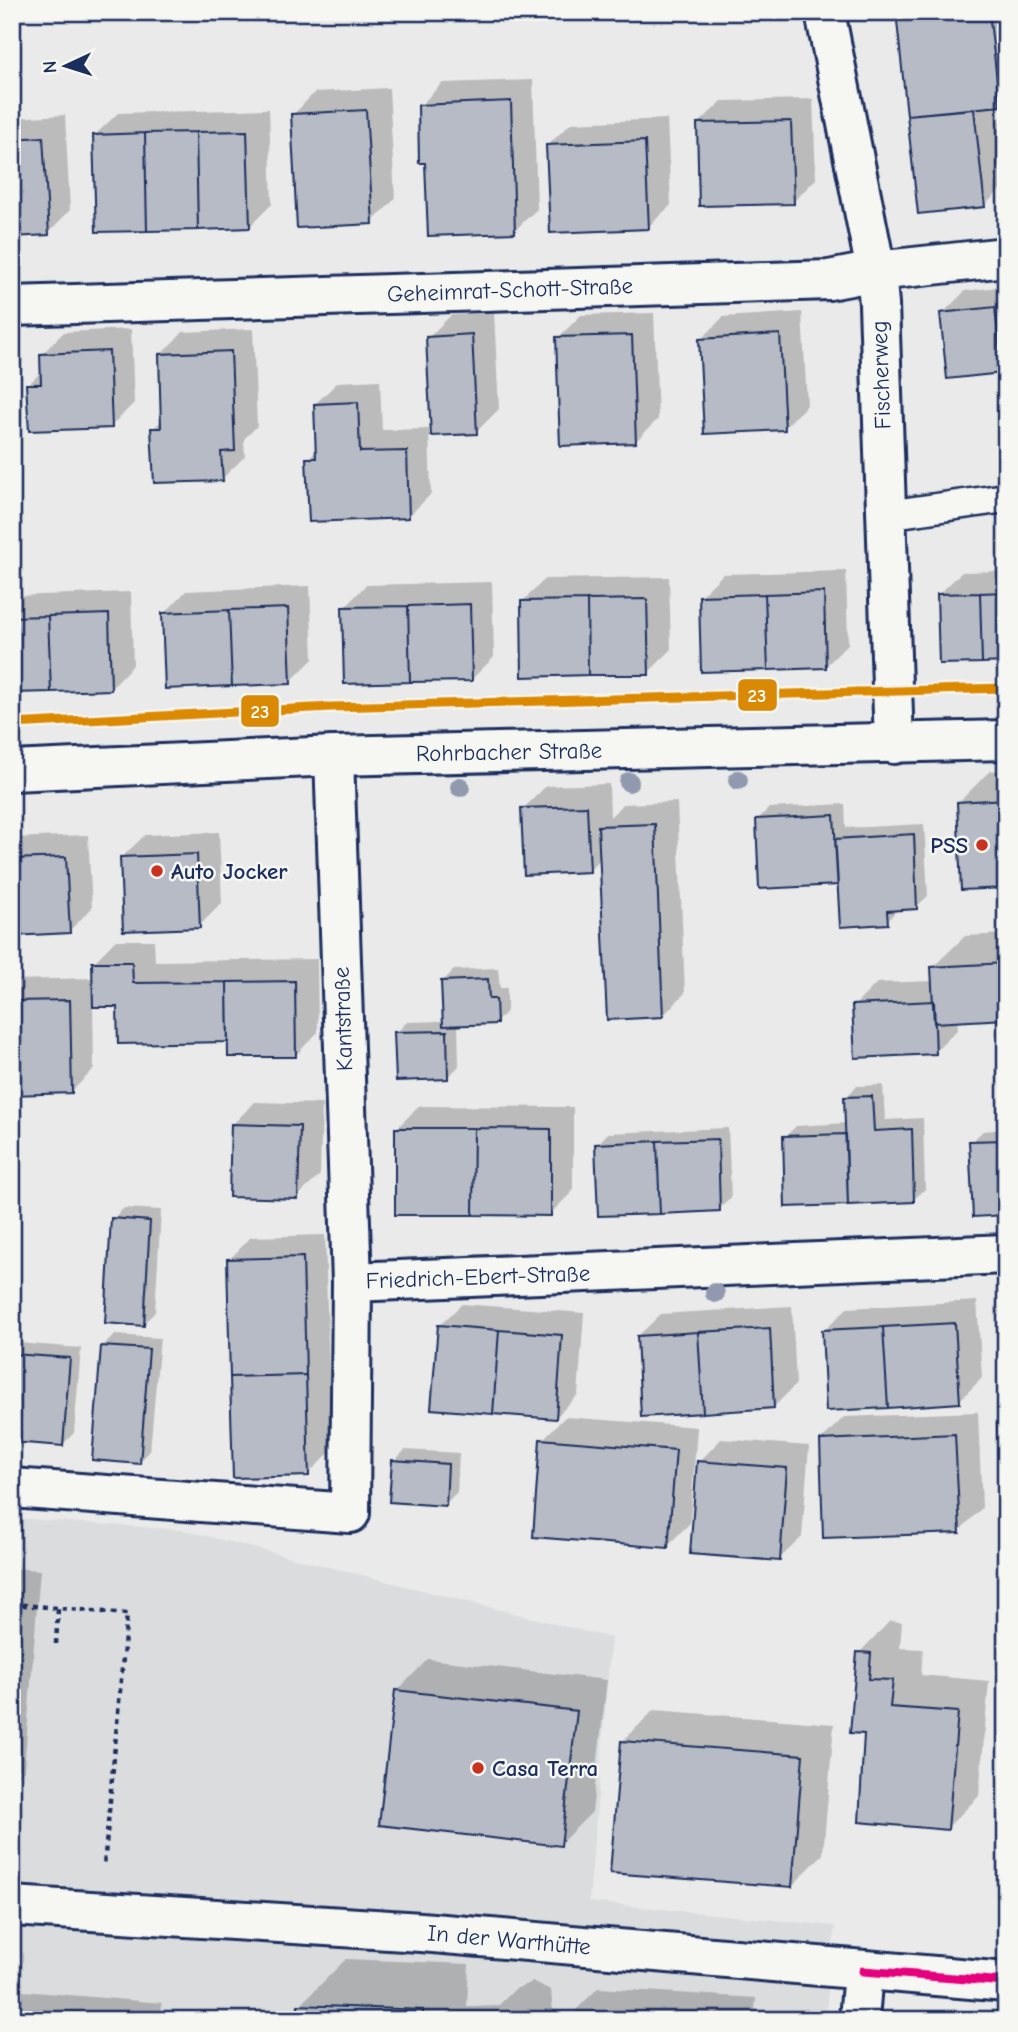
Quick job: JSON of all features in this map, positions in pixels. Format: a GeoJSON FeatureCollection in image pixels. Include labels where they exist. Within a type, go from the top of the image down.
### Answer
{"type":"FeatureCollection","features":[{"type":"Feature","properties":{"kind":"street","name":"Fischerweg"},"geometry":{"type":"LineString","coordinates":[[825,12],[876,271],[894,744]]}},
{"type":"Feature","properties":{"kind":"street","name":"Geheimrat-Schott-Straße"},"geometry":{"type":"LineString","coordinates":[[12,306],[829,280],[876,271],[1006,257]]}},
{"type":"Feature","properties":{"kind":"street","name":"Rohrbacher Straße"},"geometry":{"type":"LineString","coordinates":[[12,771],[334,756],[1006,740]]}},
{"type":"Feature","properties":{"kind":"street","name":"Kantstraße"},"geometry":{"type":"LineString","coordinates":[[334,756],[352,1282]]}},
{"type":"Feature","properties":{"kind":"street","name":"Friedrich-Ebert-Straße"},"geometry":{"type":"LineString","coordinates":[[12,1488],[350,1513],[352,1282],[1006,1254]]}},
{"type":"Feature","properties":{"kind":"street","name":"In der Warthütte"},"geometry":{"type":"LineString","coordinates":[[12,1906],[421,1932],[1006,1982]]}},
{"type":"Feature","properties":{"kind":"street"},"geometry":{"type":"LineString","coordinates":[[859,2020],[863,1971]]}},
{"type":"Feature","properties":{"kind":"lane"},"geometry":{"type":"LineString","coordinates":[[886,515],[1006,498]]}},
{"type":"Feature","properties":{"kind":"path"},"geometry":{"type":"LineString","coordinates":[[12,1604],[127,1614],[99,1912]]}},
{"type":"Feature","properties":{"kind":"path"},"geometry":{"type":"LineString","coordinates":[[56,1644],[58,1608]]}},
{"type":"Feature","properties":{"kind":"shaded area"},"geometry":{"type":"Polygon","coordinates":[[[12,1518],[182,1530],[611,1638],[589,1902],[835,1926],[825,2020],[12,2020],[12,1518]]]}},
{"type":"Feature","properties":{"kind":"building"},"geometry":{"type":"Polygon","coordinates":[[[896,12],[989,12],[1000,106],[907,115],[896,12]]]}},
{"type":"Feature","properties":{"kind":"building"},"geometry":{"type":"Polygon","coordinates":[[[511,101],[515,233],[428,236],[425,163],[419,163],[418,105],[511,101]]]}},
{"type":"Feature","properties":{"kind":"building"},"geometry":{"type":"Polygon","coordinates":[[[974,109],[985,207],[918,214],[907,115],[974,109]]]}},
{"type":"Feature","properties":{"kind":"building"},"geometry":{"type":"Polygon","coordinates":[[[366,110],[373,224],[297,228],[291,114],[366,110]]]}},
{"type":"Feature","properties":{"kind":"building"},"geometry":{"type":"Polygon","coordinates":[[[791,121],[794,204],[699,206],[697,123],[791,121]]]}},
{"type":"Feature","properties":{"kind":"building"},"geometry":{"type":"Polygon","coordinates":[[[247,131],[250,228],[198,230],[196,132],[247,131]]]}},
{"type":"Feature","properties":{"kind":"building"},"geometry":{"type":"Polygon","coordinates":[[[196,132],[198,230],[147,231],[145,133],[196,132]]]}},
{"type":"Feature","properties":{"kind":"building"},"geometry":{"type":"Polygon","coordinates":[[[145,133],[147,231],[96,232],[93,135],[145,133]]]}},
{"type":"Feature","properties":{"kind":"building"},"geometry":{"type":"Polygon","coordinates":[[[43,137],[49,235],[12,237],[12,139],[43,137]]]}},
{"type":"Feature","properties":{"kind":"building"},"geometry":{"type":"Polygon","coordinates":[[[645,141],[649,229],[550,233],[546,145],[645,141]]]}},
{"type":"Feature","properties":{"kind":"building"},"geometry":{"type":"Polygon","coordinates":[[[995,307],[1002,373],[947,379],[940,313],[995,307]]]}},
{"type":"Feature","properties":{"kind":"building"},"geometry":{"type":"Polygon","coordinates":[[[472,334],[477,434],[431,436],[426,337],[472,334]]]}},
{"type":"Feature","properties":{"kind":"building"},"geometry":{"type":"Polygon","coordinates":[[[780,334],[785,430],[704,434],[699,339],[780,334]]]}},
{"type":"Feature","properties":{"kind":"building"},"geometry":{"type":"Polygon","coordinates":[[[632,335],[636,443],[560,446],[556,337],[632,335]]]}},
{"type":"Feature","properties":{"kind":"building"},"geometry":{"type":"Polygon","coordinates":[[[109,351],[112,428],[29,431],[26,384],[41,384],[40,354],[109,351]]]}},
{"type":"Feature","properties":{"kind":"building"},"geometry":{"type":"Polygon","coordinates":[[[231,351],[235,451],[221,452],[223,481],[154,483],[151,428],[161,428],[159,354],[231,351]]]}},
{"type":"Feature","properties":{"kind":"building"},"geometry":{"type":"Polygon","coordinates":[[[358,402],[360,452],[407,451],[409,518],[309,522],[306,458],[316,458],[314,404],[358,402]]]}},
{"type":"Feature","properties":{"kind":"building"},"geometry":{"type":"Polygon","coordinates":[[[824,592],[826,668],[768,670],[765,594],[824,592]]]}},
{"type":"Feature","properties":{"kind":"building"},"geometry":{"type":"Polygon","coordinates":[[[1006,592],[1006,662],[982,663],[980,593],[1006,592]]]}},
{"type":"Feature","properties":{"kind":"building"},"geometry":{"type":"Polygon","coordinates":[[[980,593],[982,663],[939,664],[937,594],[980,593]]]}},
{"type":"Feature","properties":{"kind":"building"},"geometry":{"type":"Polygon","coordinates":[[[765,594],[768,670],[701,672],[699,596],[765,594]]]}},
{"type":"Feature","properties":{"kind":"building"},"geometry":{"type":"Polygon","coordinates":[[[647,599],[649,675],[588,675],[587,600],[647,599]]]}},
{"type":"Feature","properties":{"kind":"building"},"geometry":{"type":"Polygon","coordinates":[[[587,600],[588,675],[522,677],[521,601],[587,600]]]}},
{"type":"Feature","properties":{"kind":"building"},"geometry":{"type":"Polygon","coordinates":[[[470,604],[472,681],[410,682],[408,606],[470,604]]]}},
{"type":"Feature","properties":{"kind":"building"},"geometry":{"type":"Polygon","coordinates":[[[408,606],[410,682],[344,684],[342,607],[408,606]]]}},
{"type":"Feature","properties":{"kind":"building"},"geometry":{"type":"Polygon","coordinates":[[[288,608],[291,684],[232,686],[229,610],[288,608]]]}},
{"type":"Feature","properties":{"kind":"building"},"geometry":{"type":"Polygon","coordinates":[[[229,610],[232,686],[165,689],[162,613],[229,610]]]}},
{"type":"Feature","properties":{"kind":"building"},"geometry":{"type":"Polygon","coordinates":[[[109,614],[111,690],[51,692],[48,616],[109,614]]]}},
{"type":"Feature","properties":{"kind":"building"},"geometry":{"type":"Polygon","coordinates":[[[48,616],[51,692],[12,693],[12,617],[48,616]]]}},
{"type":"Feature","properties":{"kind":"building","name":"PSS"},"geometry":{"type":"Polygon","coordinates":[[[1006,799],[1006,888],[961,890],[957,802],[1006,799]]]}},
{"type":"Feature","properties":{"kind":"building"},"geometry":{"type":"Polygon","coordinates":[[[587,806],[590,872],[524,875],[521,808],[587,806]]]}},
{"type":"Feature","properties":{"kind":"building"},"geometry":{"type":"Polygon","coordinates":[[[834,815],[838,885],[759,889],[756,819],[834,815]]]}},
{"type":"Feature","properties":{"kind":"building"},"geometry":{"type":"Polygon","coordinates":[[[655,824],[663,1017],[607,1020],[598,826],[655,824]]]}},
{"type":"Feature","properties":{"kind":"building"},"geometry":{"type":"Polygon","coordinates":[[[914,834],[917,909],[887,911],[888,924],[840,927],[835,839],[914,834]]]}},
{"type":"Feature","properties":{"kind":"building"},"geometry":{"type":"Polygon","coordinates":[[[197,854],[200,928],[123,931],[120,857],[197,854]]]}},
{"type":"Feature","properties":{"kind":"building"},"geometry":{"type":"Polygon","coordinates":[[[66,857],[70,933],[12,936],[12,859],[66,857]]]}},
{"type":"Feature","properties":{"kind":"building"},"geometry":{"type":"Polygon","coordinates":[[[92,962],[132,962],[133,983],[227,982],[228,1042],[118,1044],[117,1007],[93,1007],[92,962]]]}},
{"type":"Feature","properties":{"kind":"building"},"geometry":{"type":"Polygon","coordinates":[[[1006,963],[1006,1019],[934,1023],[931,967],[1006,963]]]}},
{"type":"Feature","properties":{"kind":"building"},"geometry":{"type":"Polygon","coordinates":[[[488,979],[489,999],[496,999],[497,1024],[443,1026],[441,981],[488,979]]]}},
{"type":"Feature","properties":{"kind":"building"},"geometry":{"type":"Polygon","coordinates":[[[295,981],[296,1057],[228,1057],[227,982],[295,981]]]}},
{"type":"Feature","properties":{"kind":"building"},"geometry":{"type":"Polygon","coordinates":[[[70,1000],[72,1093],[12,1095],[12,1001],[70,1000]]]}},
{"type":"Feature","properties":{"kind":"building"},"geometry":{"type":"Polygon","coordinates":[[[934,1001],[936,1054],[855,1058],[852,1005],[934,1001]]]}},
{"type":"Feature","properties":{"kind":"building"},"geometry":{"type":"Polygon","coordinates":[[[447,1031],[448,1079],[396,1081],[394,1032],[447,1031]]]}},
{"type":"Feature","properties":{"kind":"building"},"geometry":{"type":"Polygon","coordinates":[[[872,1096],[874,1131],[912,1129],[914,1202],[848,1205],[844,1097],[872,1096]]]}},
{"type":"Feature","properties":{"kind":"building"},"geometry":{"type":"Polygon","coordinates":[[[231,1124],[300,1126],[298,1199],[229,1197],[231,1124]]]}},
{"type":"Feature","properties":{"kind":"building"},"geometry":{"type":"Polygon","coordinates":[[[395,1128],[474,1128],[473,1215],[395,1215],[395,1128]]]}},
{"type":"Feature","properties":{"kind":"building"},"geometry":{"type":"Polygon","coordinates":[[[474,1128],[551,1129],[551,1216],[473,1215],[474,1128]]]}},
{"type":"Feature","properties":{"kind":"building"},"geometry":{"type":"Polygon","coordinates":[[[846,1134],[848,1205],[785,1207],[783,1136],[846,1134]]]}},
{"type":"Feature","properties":{"kind":"building"},"geometry":{"type":"Polygon","coordinates":[[[718,1139],[720,1211],[660,1214],[657,1141],[718,1139]]]}},
{"type":"Feature","properties":{"kind":"building"},"geometry":{"type":"Polygon","coordinates":[[[1006,1140],[1006,1215],[973,1217],[969,1141],[1006,1140]]]}},
{"type":"Feature","properties":{"kind":"building"},"geometry":{"type":"Polygon","coordinates":[[[657,1141],[660,1214],[598,1216],[595,1144],[657,1141]]]}},
{"type":"Feature","properties":{"kind":"building"},"geometry":{"type":"Polygon","coordinates":[[[111,1218],[150,1221],[144,1326],[105,1323],[111,1218]]]}},
{"type":"Feature","properties":{"kind":"building"},"geometry":{"type":"Polygon","coordinates":[[[303,1257],[306,1375],[230,1377],[227,1259],[303,1257]]]}},
{"type":"Feature","properties":{"kind":"building"},"geometry":{"type":"Polygon","coordinates":[[[1006,1321],[1006,1402],[1005,1402],[1000,1322],[1006,1321]]]}},
{"type":"Feature","properties":{"kind":"building"},"geometry":{"type":"Polygon","coordinates":[[[955,1323],[960,1403],[888,1408],[883,1327],[955,1323]]]}},
{"type":"Feature","properties":{"kind":"building"},"geometry":{"type":"Polygon","coordinates":[[[438,1325],[499,1330],[493,1414],[431,1409],[438,1325]]]}},
{"type":"Feature","properties":{"kind":"building"},"geometry":{"type":"Polygon","coordinates":[[[883,1327],[888,1408],[826,1411],[822,1330],[883,1327]]]}},
{"type":"Feature","properties":{"kind":"building"},"geometry":{"type":"Polygon","coordinates":[[[770,1328],[774,1408],[703,1413],[698,1332],[770,1328]]]}},
{"type":"Feature","properties":{"kind":"building"},"geometry":{"type":"Polygon","coordinates":[[[499,1330],[562,1335],[556,1419],[493,1414],[499,1330]]]}},
{"type":"Feature","properties":{"kind":"building"},"geometry":{"type":"Polygon","coordinates":[[[698,1332],[703,1413],[641,1417],[637,1336],[698,1332]]]}},
{"type":"Feature","properties":{"kind":"building"},"geometry":{"type":"Polygon","coordinates":[[[101,1346],[149,1349],[140,1464],[92,1460],[101,1346]]]}},
{"type":"Feature","properties":{"kind":"building"},"geometry":{"type":"Polygon","coordinates":[[[12,1354],[70,1358],[63,1446],[12,1442],[12,1354]]]}},
{"type":"Feature","properties":{"kind":"building"},"geometry":{"type":"Polygon","coordinates":[[[306,1375],[309,1476],[233,1478],[230,1377],[306,1375]]]}},
{"type":"Feature","properties":{"kind":"building"},"geometry":{"type":"Polygon","coordinates":[[[997,1424],[1006,1424],[1006,1525],[1002,1525],[997,1424]]]}},
{"type":"Feature","properties":{"kind":"building"},"geometry":{"type":"Polygon","coordinates":[[[955,1434],[960,1533],[823,1538],[820,1440],[955,1434]]]}},
{"type":"Feature","properties":{"kind":"building"},"geometry":{"type":"Polygon","coordinates":[[[540,1439],[676,1450],[668,1548],[533,1537],[540,1439]]]}},
{"type":"Feature","properties":{"kind":"building"},"geometry":{"type":"Polygon","coordinates":[[[392,1460],[448,1464],[446,1506],[389,1502],[392,1460]]]}},
{"type":"Feature","properties":{"kind":"building"},"geometry":{"type":"Polygon","coordinates":[[[697,1461],[787,1468],[780,1561],[690,1554],[697,1461]]]}},
{"type":"Feature","properties":{"kind":"building"},"geometry":{"type":"Polygon","coordinates":[[[857,1652],[871,1653],[869,1679],[893,1680],[890,1707],[958,1712],[948,1830],[859,1822],[864,1734],[850,1733],[857,1652]]]}},
{"type":"Feature","properties":{"kind":"building","name":"Casa Terra"},"geometry":{"type":"Polygon","coordinates":[[[395,1690],[577,1711],[561,1846],[379,1825],[395,1690]]]}},
{"type":"Feature","properties":{"kind":"building"},"geometry":{"type":"Polygon","coordinates":[[[621,1741],[803,1755],[792,1887],[610,1873],[621,1741]]]}},
{"type":"Feature","properties":{"kind":"building"},"geometry":{"type":"Polygon","coordinates":[[[298,2005],[423,2010],[423,2020],[297,2020],[298,2005]]]}},
{"type":"Feature","properties":{"kind":"transit line","name":"23"},"geometry":{"type":"LineString","coordinates":[[12,724],[332,707],[1006,688]]}},
{"type":"Feature","properties":{"kind":"transit line"},"geometry":{"type":"LineString","coordinates":[[863,1971],[1006,1982]]}},
{"type":"Feature","properties":{"kind":"place","name":"PSS"},"geometry":{"type":"Point","coordinates":[982,845]}},
{"type":"Feature","properties":{"kind":"place","name":"Auto Jocker"},"geometry":{"type":"Point","coordinates":[157,871]}},
{"type":"Feature","properties":{"kind":"place","name":"Casa Terra"},"geometry":{"type":"Point","coordinates":[478,1768]}}]}
